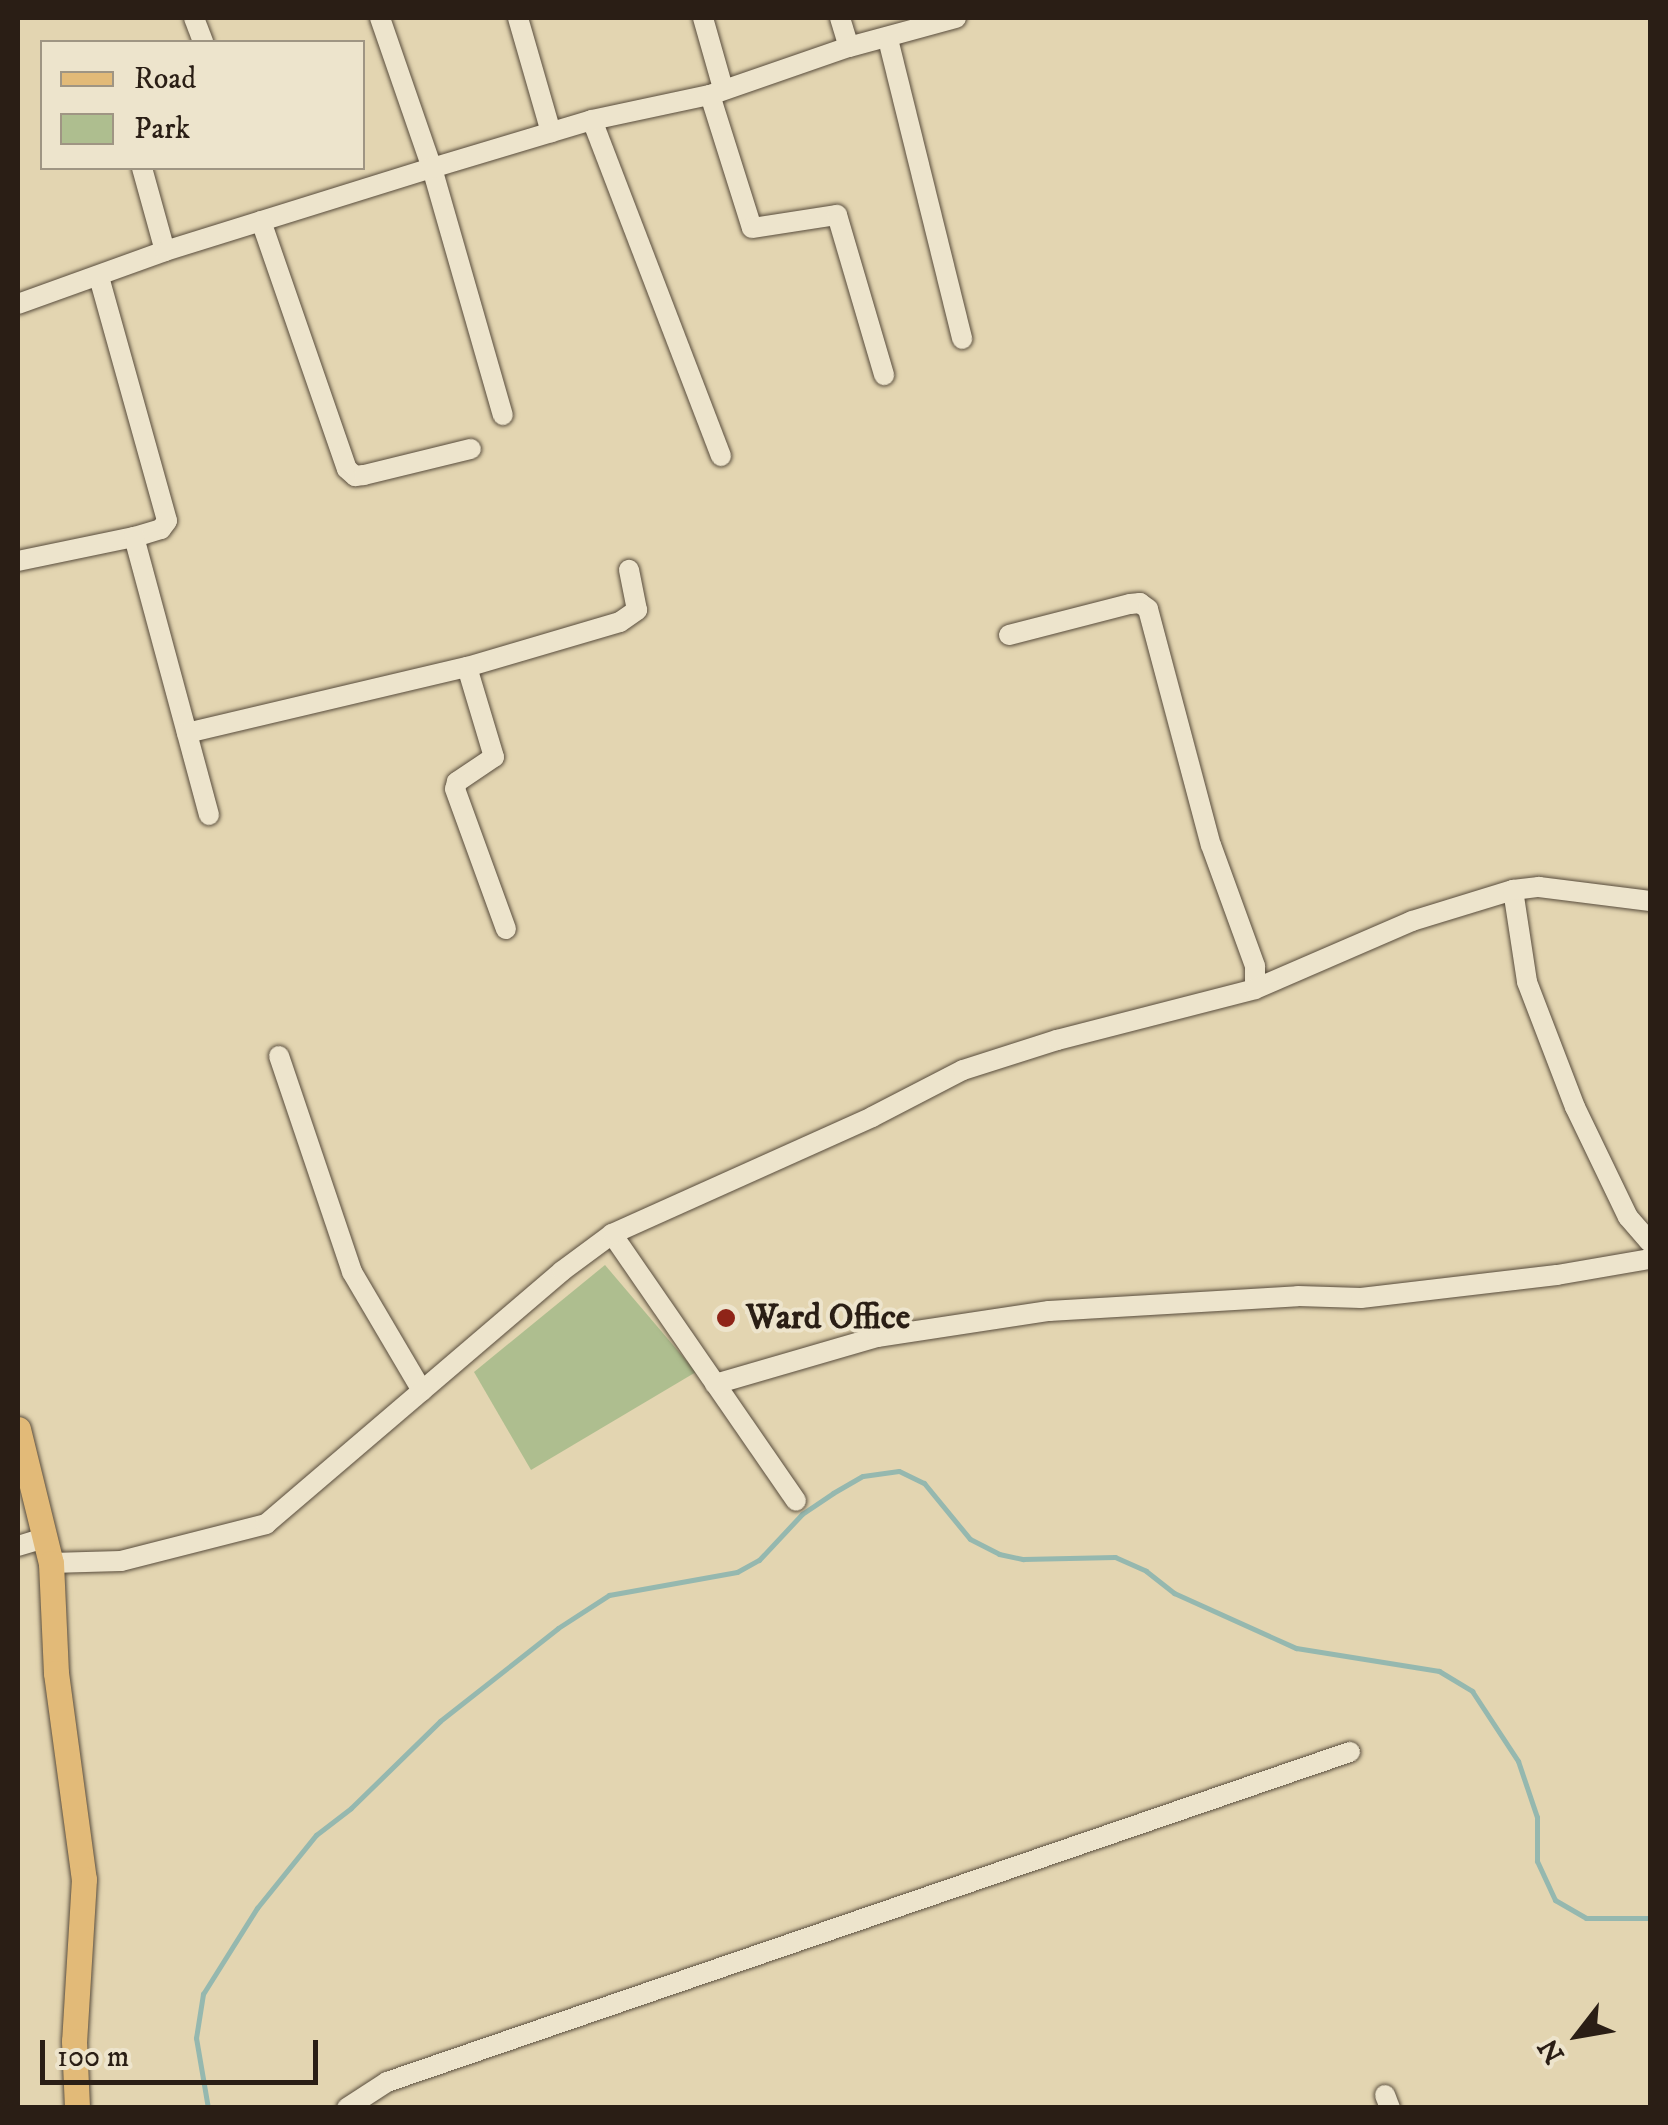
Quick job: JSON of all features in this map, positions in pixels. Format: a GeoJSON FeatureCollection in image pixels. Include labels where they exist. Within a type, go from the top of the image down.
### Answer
{"type":"FeatureCollection","features":[{"type":"Feature","properties":{"kind":"main road"},"geometry":{"type":"LineString","coordinates":[[18,1429],[48,1550],[56,1674],[84,1878],[74,2041],[77,2108]]}},
{"type":"Feature","properties":{"kind":"street"},"geometry":{"type":"LineString","coordinates":[[380,18],[432,168],[504,416]]}},
{"type":"Feature","properties":{"kind":"street"},"geometry":{"type":"LineString","coordinates":[[518,18],[551,132]]}},
{"type":"Feature","properties":{"kind":"street"},"geometry":{"type":"LineString","coordinates":[[703,18],[716,91],[752,228],[837,214],[884,375]]}},
{"type":"Feature","properties":{"kind":"street"},"geometry":{"type":"LineString","coordinates":[[840,18],[850,47]]}},
{"type":"Feature","properties":{"kind":"street"},"geometry":{"type":"LineString","coordinates":[[18,304],[165,250],[432,168],[592,120],[716,91],[850,47],[956,18]]}},
{"type":"Feature","properties":{"kind":"street"},"geometry":{"type":"LineString","coordinates":[[888,39],[962,339]]}},
{"type":"Feature","properties":{"kind":"street"},"geometry":{"type":"LineString","coordinates":[[592,120],[721,456]]}},
{"type":"Feature","properties":{"kind":"street"},"geometry":{"type":"LineString","coordinates":[[143,170],[165,250]]}},
{"type":"Feature","properties":{"kind":"street"},"geometry":{"type":"LineString","coordinates":[[261,221],[346,469],[355,476],[364,475],[472,450]]}},
{"type":"Feature","properties":{"kind":"street"},"geometry":{"type":"LineString","coordinates":[[18,561],[161,529],[166,521],[98,276]]}},
{"type":"Feature","properties":{"kind":"street"},"geometry":{"type":"LineString","coordinates":[[134,536],[208,814]]}},
{"type":"Feature","properties":{"kind":"street"},"geometry":{"type":"LineString","coordinates":[[187,733],[467,667],[633,617],[636,599],[629,570]]}},
{"type":"Feature","properties":{"kind":"street"},"geometry":{"type":"LineString","coordinates":[[1009,634],[1130,604],[1140,603],[1148,609],[1210,845],[1255,966],[1255,989]]}},
{"type":"Feature","properties":{"kind":"street"},"geometry":{"type":"LineString","coordinates":[[467,667],[494,757],[457,782],[456,789],[506,929]]}},
{"type":"Feature","properties":{"kind":"street"},"geometry":{"type":"LineString","coordinates":[[18,1546],[121,1561],[266,1524],[612,1234],[872,1117],[964,1070],[1056,1040],[1255,989],[1412,921],[1513,890],[1539,887],[1650,901]]}},
{"type":"Feature","properties":{"kind":"street"},"geometry":{"type":"LineString","coordinates":[[1513,890],[1527,982],[1574,1106],[1628,1217],[1650,1242]]}},
{"type":"Feature","properties":{"kind":"street"},"geometry":{"type":"LineString","coordinates":[[280,1056],[352,1272],[422,1391]]}},
{"type":"Feature","properties":{"kind":"street"},"geometry":{"type":"LineString","coordinates":[[612,1234],[796,1501]]}},
{"type":"Feature","properties":{"kind":"street"},"geometry":{"type":"LineString","coordinates":[[714,1384],[878,1338],[1049,1311],[1298,1296],[1361,1298],[1558,1275],[1650,1259]]}},
{"type":"Feature","properties":{"kind":"street"},"geometry":{"type":"LineString","coordinates":[[347,2108],[386,2082],[1350,1752]]}},
{"type":"Feature","properties":{"kind":"green space"},"geometry":{"type":"Polygon","coordinates":[[[605,1265],[696,1372],[531,1470],[474,1372],[605,1265]]]}},
{"type":"Feature","properties":{"kind":"waterway"},"geometry":{"type":"LineString","coordinates":[[208,2108],[196,2038],[203,1994],[257,1908],[316,1835],[351,1808],[440,1721],[558,1628],[609,1595],[737,1572],[759,1560],[802,1514],[833,1493],[863,1476],[899,1471],[924,1483],[970,1539],[999,1554],[1023,1559],[1115,1557],[1146,1571],[1174,1593],[1296,1648],[1439,1671],[1472,1691],[1518,1761],[1537,1817],[1537,1861],[1555,1900],[1586,1918],[1650,1918]]}},
{"type":"Feature","properties":{"kind":"place","name":"Ward Office"},"geometry":{"type":"Point","coordinates":[726,1318]}}]}
